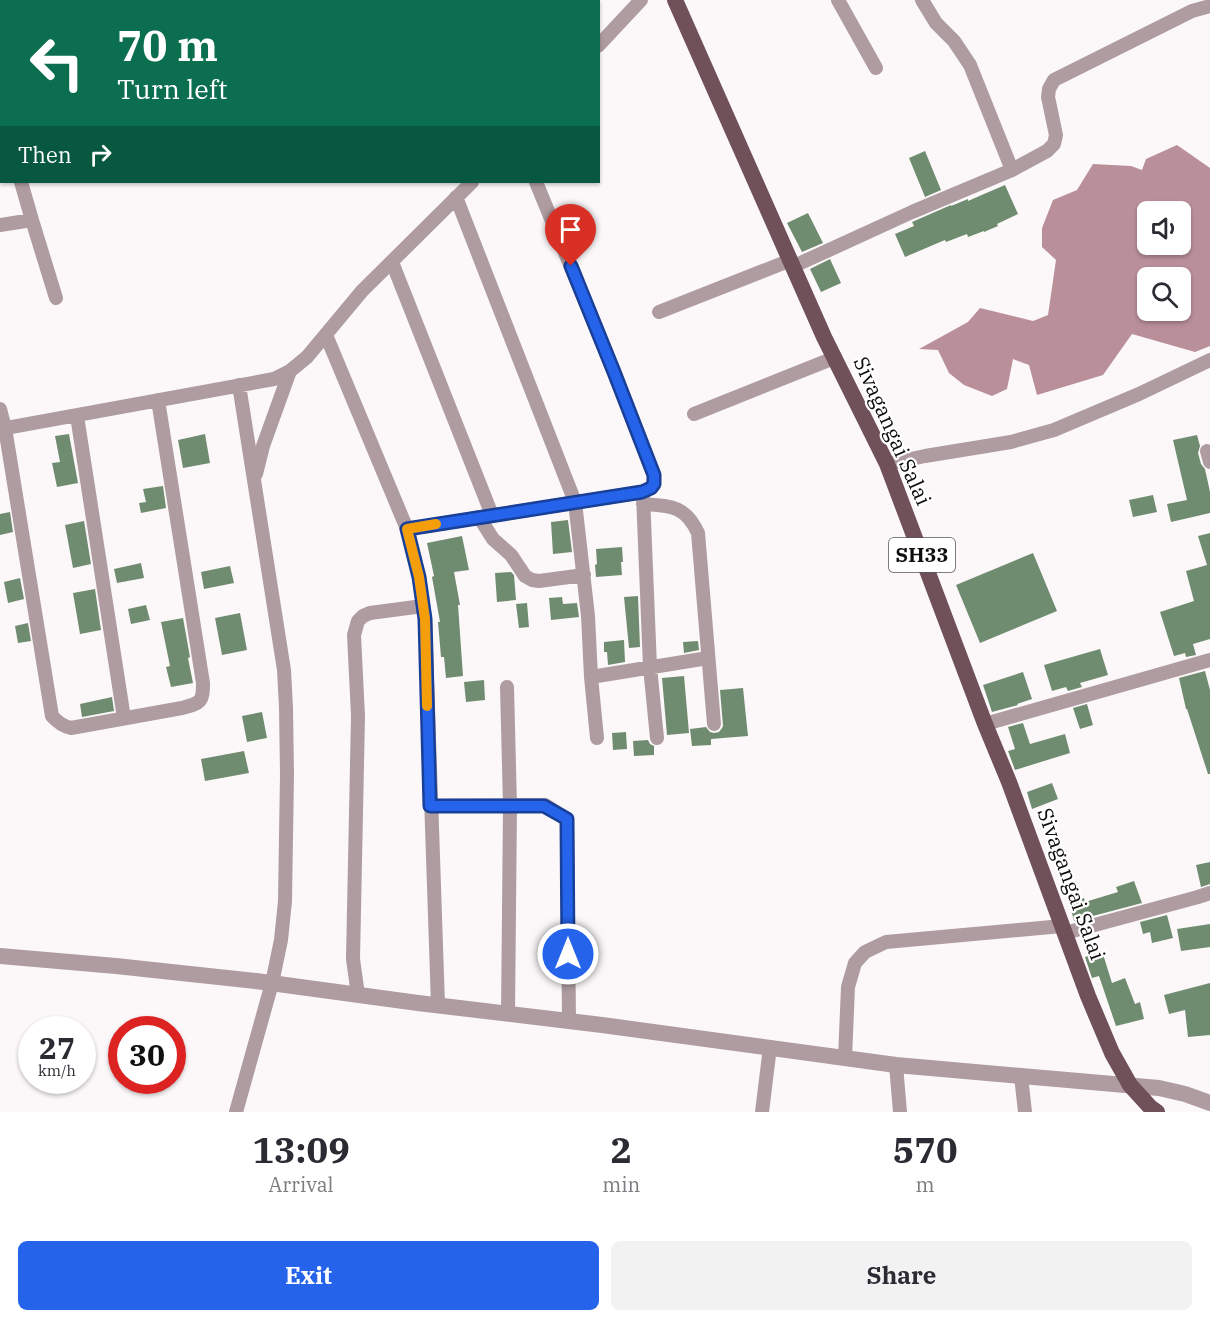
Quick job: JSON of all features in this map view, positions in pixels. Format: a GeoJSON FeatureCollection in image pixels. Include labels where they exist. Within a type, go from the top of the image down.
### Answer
{"type":"FeatureCollection","features":[{"type":"Feature","properties":{"kind":"main road","name":"Sivagangai Salai"},"geometry":{"type":"LineString","coordinates":[[675,0],[834,357],[887,464],[985,724],[1010,782],[1088,996],[1108,1043],[1130,1085],[1157,1112]]}},
{"type":"Feature","properties":{"kind":"street"},"geometry":{"type":"LineString","coordinates":[[600,44],[641,0]]}},
{"type":"Feature","properties":{"kind":"street"},"geometry":{"type":"LineString","coordinates":[[838,0],[876,68]]}},
{"type":"Feature","properties":{"kind":"street"},"geometry":{"type":"LineString","coordinates":[[922,0],[936,23],[954,41],[966,58],[1012,170]]}},
{"type":"Feature","properties":{"kind":"street"},"geometry":{"type":"LineString","coordinates":[[659,312],[792,263],[1012,170],[1047,151],[1054,144],[1056,135],[1048,97],[1054,80],[1192,11],[1210,6]]}},
{"type":"Feature","properties":{"kind":"street"},"geometry":{"type":"LineString","coordinates":[[21,183],[56,298]]}},
{"type":"Feature","properties":{"kind":"street"},"geometry":{"type":"LineString","coordinates":[[3,429],[274,379],[290,371],[307,357],[363,291],[471,183]]}},
{"type":"Feature","properties":{"kind":"street"},"geometry":{"type":"LineString","coordinates":[[536,183],[654,475],[654,484],[643,498],[650,667],[657,738]]}},
{"type":"Feature","properties":{"kind":"street"},"geometry":{"type":"LineString","coordinates":[[456,197],[574,502],[588,616],[597,738]]}},
{"type":"Feature","properties":{"kind":"street"},"geometry":{"type":"LineString","coordinates":[[0,225],[32,220]]}},
{"type":"Feature","properties":{"kind":"street"},"geometry":{"type":"LineString","coordinates":[[392,262],[493,539],[511,555],[525,576],[532,580],[584,575]]}},
{"type":"Feature","properties":{"kind":"street"},"geometry":{"type":"LineString","coordinates":[[326,335],[407,529],[419,577],[425,619],[438,1005]]}},
{"type":"Feature","properties":{"kind":"street"},"geometry":{"type":"LineString","coordinates":[[694,414],[834,357]]}},
{"type":"Feature","properties":{"kind":"street"},"geometry":{"type":"LineString","coordinates":[[887,464],[1011,442],[1054,430],[1139,394],[1210,360]]}},
{"type":"Feature","properties":{"kind":"street"},"geometry":{"type":"LineString","coordinates":[[255,481],[263,446],[290,371]]}},
{"type":"Feature","properties":{"kind":"street"},"geometry":{"type":"LineString","coordinates":[[237,1112],[272,983],[281,940],[285,901],[287,774],[284,670],[239,385]]}},
{"type":"Feature","properties":{"kind":"street"},"geometry":{"type":"LineString","coordinates":[[0,409],[52,716],[63,726],[71,728],[182,708],[196,704],[203,695],[158,400]]}},
{"type":"Feature","properties":{"kind":"street"},"geometry":{"type":"LineString","coordinates":[[77,416],[124,718]]}},
{"type":"Feature","properties":{"kind":"street"},"geometry":{"type":"LineString","coordinates":[[407,529],[574,502],[643,498],[681,512],[692,520],[698,533],[714,724]]}},
{"type":"Feature","properties":{"kind":"street"},"geometry":{"type":"LineString","coordinates":[[358,995],[353,959],[358,716],[354,635],[358,621],[370,613],[423,606]]}},
{"type":"Feature","properties":{"kind":"street"},"geometry":{"type":"LineString","coordinates":[[591,677],[708,658]]}},
{"type":"Feature","properties":{"kind":"street"},"geometry":{"type":"LineString","coordinates":[[985,724],[1210,662]]}},
{"type":"Feature","properties":{"kind":"street"},"geometry":{"type":"LineString","coordinates":[[507,687],[510,806],[508,1014]]}},
{"type":"Feature","properties":{"kind":"street"},"geometry":{"type":"LineString","coordinates":[[430,806],[544,806],[567,819],[569,1021]]}},
{"type":"Feature","properties":{"kind":"street"},"geometry":{"type":"LineString","coordinates":[[845,1058],[848,987],[855,963],[865,952],[886,942],[1064,930],[1210,893]]}},
{"type":"Feature","properties":{"kind":"street"},"geometry":{"type":"LineString","coordinates":[[0,956],[272,983],[896,1065],[1159,1088],[1210,1103]]}},
{"type":"Feature","properties":{"kind":"street"},"geometry":{"type":"LineString","coordinates":[[762,1112],[770,1047]]}},
{"type":"Feature","properties":{"kind":"street"},"geometry":{"type":"LineString","coordinates":[[896,1065],[900,1112]]}},
{"type":"Feature","properties":{"kind":"street"},"geometry":{"type":"LineString","coordinates":[[1021,1076],[1025,1112]]}},
{"type":"Feature","properties":{"kind":"shaded area"},"geometry":{"type":"Polygon","coordinates":[[[1177,145],[1210,168],[1210,346],[1195,352],[1132,334],[1103,375],[1037,395],[1029,365],[1013,359],[1007,389],[992,396],[964,385],[949,373],[938,350],[919,349],[968,322],[980,308],[1033,321],[1048,315],[1056,260],[1042,247],[1042,228],[1053,200],[1077,190],[1093,164],[1131,166],[1142,170],[1146,159],[1177,145]]]}},
{"type":"Feature","properties":{"kind":"building"},"geometry":{"type":"Polygon","coordinates":[[[925,151],[941,190],[925,197],[909,158],[925,151]]]}},
{"type":"Feature","properties":{"kind":"building"},"geometry":{"type":"Polygon","coordinates":[[[1005,185],[1018,214],[984,232],[968,237],[967,234],[946,242],[945,240],[905,257],[895,234],[914,226],[912,222],[1005,185]]]}},
{"type":"Feature","properties":{"kind":"building"},"geometry":{"type":"Polygon","coordinates":[[[808,213],[823,243],[802,252],[787,223],[808,213]]]}},
{"type":"Feature","properties":{"kind":"building"},"geometry":{"type":"Polygon","coordinates":[[[830,259],[841,283],[821,292],[810,269],[830,259]]]}},
{"type":"Feature","properties":{"kind":"building"},"geometry":{"type":"Polygon","coordinates":[[[69,434],[78,483],[57,487],[52,463],[60,462],[55,436],[69,434]]]}},
{"type":"Feature","properties":{"kind":"building"},"geometry":{"type":"Polygon","coordinates":[[[205,434],[210,463],[183,468],[178,440],[205,434]]]}},
{"type":"Feature","properties":{"kind":"building"},"geometry":{"type":"Polygon","coordinates":[[[1197,435],[1200,446],[1198,453],[1205,469],[1210,492],[1210,513],[1171,522],[1167,504],[1187,500],[1173,440],[1197,435]]]}},
{"type":"Feature","properties":{"kind":"building"},"geometry":{"type":"Polygon","coordinates":[[[163,486],[166,508],[141,513],[139,503],[146,502],[143,489],[163,486]]]}},
{"type":"Feature","properties":{"kind":"building"},"geometry":{"type":"Polygon","coordinates":[[[1153,495],[1157,512],[1133,517],[1129,500],[1153,495]]]}},
{"type":"Feature","properties":{"kind":"building"},"geometry":{"type":"Polygon","coordinates":[[[10,512],[13,532],[0,535],[0,514],[10,512]]]}},
{"type":"Feature","properties":{"kind":"building"},"geometry":{"type":"Polygon","coordinates":[[[568,520],[572,552],[553,554],[551,522],[568,520]]]}},
{"type":"Feature","properties":{"kind":"building"},"geometry":{"type":"Polygon","coordinates":[[[84,521],[91,564],[73,568],[65,525],[84,521]]]}},
{"type":"Feature","properties":{"kind":"building"},"geometry":{"type":"Polygon","coordinates":[[[1210,533],[1210,639],[1193,644],[1196,655],[1186,657],[1185,653],[1174,656],[1160,612],[1194,601],[1186,571],[1207,565],[1198,536],[1210,533]]]}},
{"type":"Feature","properties":{"kind":"building"},"geometry":{"type":"Polygon","coordinates":[[[462,536],[469,570],[454,572],[460,605],[458,605],[463,676],[446,678],[444,657],[441,657],[438,622],[440,622],[432,577],[434,576],[427,543],[462,536]]]}},
{"type":"Feature","properties":{"kind":"building"},"geometry":{"type":"Polygon","coordinates":[[[622,547],[622,575],[596,577],[596,549],[622,547]]]}},
{"type":"Feature","properties":{"kind":"building"},"geometry":{"type":"Polygon","coordinates":[[[1033,553],[1057,611],[980,643],[956,585],[1033,553]]]}},
{"type":"Feature","properties":{"kind":"building"},"geometry":{"type":"Polygon","coordinates":[[[141,563],[144,578],[117,583],[114,569],[141,563]]]}},
{"type":"Feature","properties":{"kind":"building"},"geometry":{"type":"Polygon","coordinates":[[[230,566],[234,583],[204,589],[201,572],[230,566]]]}},
{"type":"Feature","properties":{"kind":"building"},"geometry":{"type":"Polygon","coordinates":[[[511,572],[514,575],[516,600],[497,602],[495,573],[511,572]]]}},
{"type":"Feature","properties":{"kind":"building"},"geometry":{"type":"Polygon","coordinates":[[[20,578],[24,599],[8,603],[4,582],[20,578]]]}},
{"type":"Feature","properties":{"kind":"building"},"geometry":{"type":"Polygon","coordinates":[[[95,589],[101,630],[80,634],[73,593],[95,589]]]}},
{"type":"Feature","properties":{"kind":"building"},"geometry":{"type":"Polygon","coordinates":[[[638,596],[640,647],[629,648],[624,597],[638,596]]]}},
{"type":"Feature","properties":{"kind":"building"},"geometry":{"type":"Polygon","coordinates":[[[562,597],[563,604],[577,603],[579,617],[551,620],[549,598],[562,597]]]}},
{"type":"Feature","properties":{"kind":"building"},"geometry":{"type":"Polygon","coordinates":[[[527,603],[529,627],[519,628],[516,604],[527,603]]]}},
{"type":"Feature","properties":{"kind":"building"},"geometry":{"type":"Polygon","coordinates":[[[146,605],[150,620],[131,624],[128,609],[146,605]]]}},
{"type":"Feature","properties":{"kind":"building"},"geometry":{"type":"Polygon","coordinates":[[[240,613],[247,650],[222,655],[215,618],[240,613]]]}},
{"type":"Feature","properties":{"kind":"building"},"geometry":{"type":"Polygon","coordinates":[[[183,618],[193,683],[171,687],[166,667],[170,666],[161,622],[183,618]]]}},
{"type":"Feature","properties":{"kind":"building"},"geometry":{"type":"Polygon","coordinates":[[[28,623],[31,641],[18,643],[15,626],[28,623]]]}},
{"type":"Feature","properties":{"kind":"building"},"geometry":{"type":"Polygon","coordinates":[[[624,640],[625,662],[608,665],[604,642],[624,640]]]}},
{"type":"Feature","properties":{"kind":"building"},"geometry":{"type":"Polygon","coordinates":[[[698,641],[699,650],[684,653],[683,642],[698,641]]]}},
{"type":"Feature","properties":{"kind":"building"},"geometry":{"type":"Polygon","coordinates":[[[1100,649],[1108,675],[1080,683],[1082,687],[1068,691],[1066,687],[1052,691],[1044,665],[1100,649]]]}},
{"type":"Feature","properties":{"kind":"building"},"geometry":{"type":"Polygon","coordinates":[[[1205,671],[1210,690],[1210,774],[1208,774],[1186,709],[1179,678],[1205,671]]]}},
{"type":"Feature","properties":{"kind":"building"},"geometry":{"type":"Polygon","coordinates":[[[1023,672],[1032,699],[992,712],[983,685],[1023,672]]]}},
{"type":"Feature","properties":{"kind":"building"},"geometry":{"type":"Polygon","coordinates":[[[684,676],[689,733],[667,735],[662,678],[684,676]]]}},
{"type":"Feature","properties":{"kind":"building"},"geometry":{"type":"Polygon","coordinates":[[[484,680],[485,700],[466,702],[464,682],[484,680]]]}},
{"type":"Feature","properties":{"kind":"building"},"geometry":{"type":"Polygon","coordinates":[[[743,688],[748,736],[711,739],[711,745],[692,746],[690,729],[706,727],[714,733],[719,732],[723,726],[720,690],[743,688]]]}},
{"type":"Feature","properties":{"kind":"building"},"geometry":{"type":"Polygon","coordinates":[[[112,697],[114,711],[82,717],[80,704],[112,697]]]}},
{"type":"Feature","properties":{"kind":"building"},"geometry":{"type":"Polygon","coordinates":[[[1087,704],[1093,725],[1080,729],[1073,708],[1087,704]]]}},
{"type":"Feature","properties":{"kind":"building"},"geometry":{"type":"Polygon","coordinates":[[[262,712],[267,738],[247,742],[242,716],[262,712]]]}},
{"type":"Feature","properties":{"kind":"building"},"geometry":{"type":"Polygon","coordinates":[[[1023,723],[1030,744],[1065,734],[1070,753],[1015,770],[1008,751],[1015,749],[1008,727],[1023,723]]]}},
{"type":"Feature","properties":{"kind":"building"},"geometry":{"type":"Polygon","coordinates":[[[626,732],[627,749],[613,750],[612,733],[626,732]]]}},
{"type":"Feature","properties":{"kind":"building"},"geometry":{"type":"Polygon","coordinates":[[[648,740],[654,746],[654,755],[634,756],[633,741],[648,740]]]}},
{"type":"Feature","properties":{"kind":"building"},"geometry":{"type":"Polygon","coordinates":[[[244,751],[249,773],[205,781],[201,759],[244,751]]]}},
{"type":"Feature","properties":{"kind":"building"},"geometry":{"type":"Polygon","coordinates":[[[1052,783],[1058,799],[1032,809],[1027,792],[1052,783]]]}},
{"type":"Feature","properties":{"kind":"building"},"geometry":{"type":"Polygon","coordinates":[[[1210,862],[1210,884],[1201,887],[1196,865],[1210,862]]]}},
{"type":"Feature","properties":{"kind":"building"},"geometry":{"type":"Polygon","coordinates":[[[1134,881],[1142,903],[1074,921],[1069,902],[1084,898],[1085,902],[1118,892],[1116,887],[1134,881]]]}},
{"type":"Feature","properties":{"kind":"building"},"geometry":{"type":"Polygon","coordinates":[[[1167,915],[1173,938],[1152,943],[1150,932],[1143,934],[1140,922],[1167,915]]]}},
{"type":"Feature","properties":{"kind":"building"},"geometry":{"type":"Polygon","coordinates":[[[1210,924],[1210,947],[1181,951],[1177,929],[1210,924]]]}},
{"type":"Feature","properties":{"kind":"building"},"geometry":{"type":"Polygon","coordinates":[[[1102,951],[1112,983],[1125,978],[1135,1004],[1140,1002],[1144,1019],[1116,1026],[1099,976],[1092,978],[1085,957],[1102,951]]]}},
{"type":"Feature","properties":{"kind":"building"},"geometry":{"type":"Polygon","coordinates":[[[1210,983],[1210,1035],[1188,1037],[1185,1010],[1169,1014],[1164,995],[1210,983]]]}},
{"type":"Feature","properties":{"kind":"slow traffic"},"geometry":{"type":"LineString","coordinates":[[427,706],[425,619],[419,577],[407,529],[436,524]]}},
{"type":"Feature","properties":{"kind":"route"},"geometry":{"type":"LineString","coordinates":[[568,954],[567,819],[544,806],[430,806],[425,619],[419,577],[407,529],[642,492],[654,484],[654,475],[571,266]]}}]}
